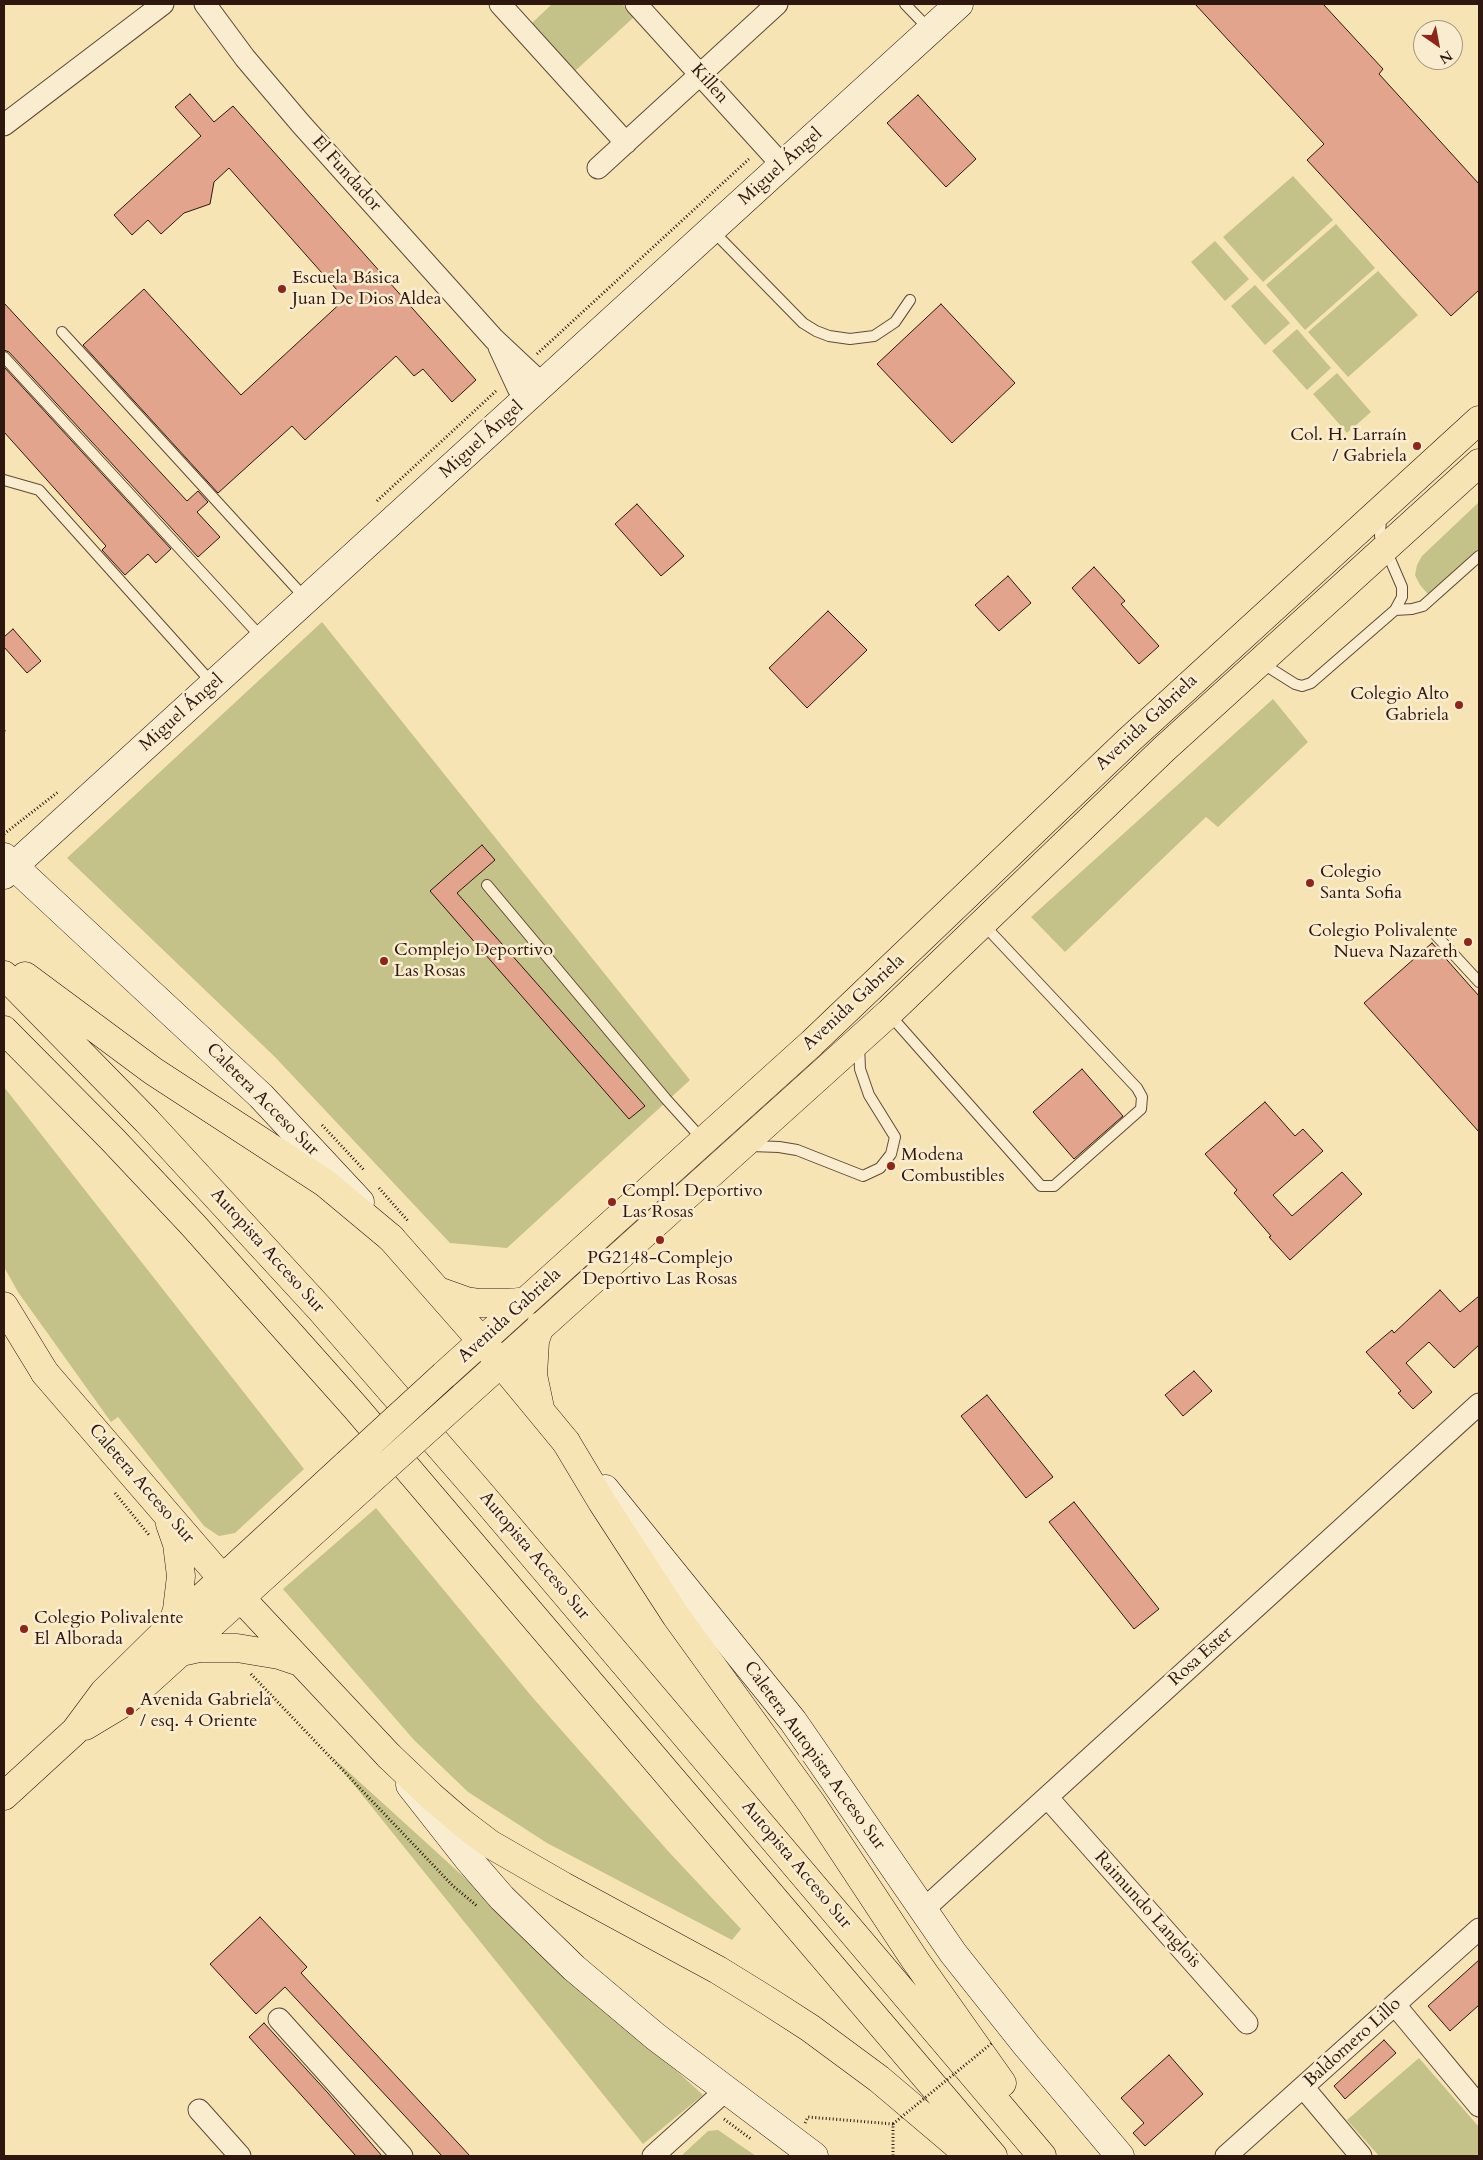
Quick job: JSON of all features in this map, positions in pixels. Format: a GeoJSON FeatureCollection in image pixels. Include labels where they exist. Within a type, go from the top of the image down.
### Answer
{"type":"FeatureCollection","features":[{"type":"Feature","properties":{"kind":"main road","name":"Miguel Ángel"},"geometry":{"type":"LineString","coordinates":[[7,866],[307,600],[526,381],[712,230],[959,4]]}},
{"type":"Feature","properties":{"kind":"main road","name":"Avenida Gabriela"},"geometry":{"type":"LineString","coordinates":[[75,1730],[104,1692],[222,1578],[881,978],[1128,741],[1479,420]]}},
{"type":"Feature","properties":{"kind":"main road","name":"Avenida Gabriela"},"geometry":{"type":"LineString","coordinates":[[75,1730],[120,1705],[181,1652],[500,1362],[742,1146],[889,1013],[1164,749],[1479,463]]}},
{"type":"Feature","properties":{"kind":"main road","name":"Caletera Acceso Sur"},"geometry":{"type":"LineString","coordinates":[[7,866],[262,1096],[346,1185],[500,1362]]}},
{"type":"Feature","properties":{"kind":"main road"},"geometry":{"type":"LineString","coordinates":[[4,960],[146,1066],[325,1183],[392,1238]]}},
{"type":"Feature","properties":{"kind":"main road","name":"Autopista Acceso Sur"},"geometry":{"type":"LineString","coordinates":[[4,975],[147,1121],[345,1338],[500,1516],[1042,2156]]}},
{"type":"Feature","properties":{"kind":"main road"},"geometry":{"type":"LineString","coordinates":[[4,1030],[106,1133],[186,1218],[356,1408],[993,2156]]}},
{"type":"Feature","properties":{"kind":"main road"},"geometry":{"type":"LineString","coordinates":[[438,1291],[466,1301],[480,1303],[511,1304],[526,1301]]}},
{"type":"Feature","properties":{"kind":"main road"},"geometry":{"type":"LineString","coordinates":[[4,1306],[45,1373]]}},
{"type":"Feature","properties":{"kind":"main road","name":"Caletera Acceso Sur"},"geometry":{"type":"LineString","coordinates":[[4,1324],[240,1598]]}},
{"type":"Feature","properties":{"kind":"main road"},"geometry":{"type":"LineString","coordinates":[[540,1326],[535,1341],[533,1374],[540,1411]]}},
{"type":"Feature","properties":{"kind":"main road","name":"Caletera Autopista Acceso Sur"},"geometry":{"type":"LineString","coordinates":[[500,1362],[793,1721],[953,1953],[1027,2046],[1120,2156]]}},
{"type":"Feature","properties":{"kind":"main road"},"geometry":{"type":"LineString","coordinates":[[566,1442],[602,1502],[676,1616],[812,1804],[915,1960],[1051,2156]]}},
{"type":"Feature","properties":{"kind":"main road"},"geometry":{"type":"LineString","coordinates":[[166,1513],[177,1544],[181,1576],[178,1610],[172,1625]]}},
{"type":"Feature","properties":{"kind":"main road"},"geometry":{"type":"LineString","coordinates":[[240,1598],[389,1756],[430,1796],[461,1822],[490,1844],[718,1970],[772,2004],[879,2079],[970,2156]]}},
{"type":"Feature","properties":{"kind":"main road"},"geometry":{"type":"LineString","coordinates":[[181,1652],[199,1648],[237,1648],[279,1655],[300,1662]]}},
{"type":"Feature","properties":{"kind":"main road"},"geometry":{"type":"LineString","coordinates":[[4,1796],[75,1730]]}},
{"type":"Feature","properties":{"kind":"main road"},"geometry":{"type":"LineString","coordinates":[[389,1756],[469,1860],[538,1934],[615,2003],[725,2091],[814,2156]]}},
{"type":"Feature","properties":{"kind":"street"},"geometry":{"type":"LineString","coordinates":[[4,125],[163,4]]}},
{"type":"Feature","properties":{"kind":"street","name":"El Fundador"},"geometry":{"type":"LineString","coordinates":[[205,4],[245,58],[301,124],[494,339],[526,381]]}},
{"type":"Feature","properties":{"kind":"street"},"geometry":{"type":"LineString","coordinates":[[500,4],[626,143]]}},
{"type":"Feature","properties":{"kind":"street","name":"Killen"},"geometry":{"type":"LineString","coordinates":[[636,4],[782,165]]}},
{"type":"Feature","properties":{"kind":"street"},"geometry":{"type":"LineString","coordinates":[[598,168],[774,5]]}},
{"type":"Feature","properties":{"kind":"street","name":"Rosa Ester"},"geometry":{"type":"LineString","coordinates":[[923,1910],[1479,1404]]}},
{"type":"Feature","properties":{"kind":"street","name":"Raimundo Langlois"},"geometry":{"type":"LineString","coordinates":[[1047,1797],[1247,2023]]}},
{"type":"Feature","properties":{"kind":"street","name":"Baldomero Lillo"},"geometry":{"type":"LineString","coordinates":[[1226,2156],[1479,1929]]}},
{"type":"Feature","properties":{"kind":"street"},"geometry":{"type":"LineString","coordinates":[[1395,2005],[1479,2106]]}},
{"type":"Feature","properties":{"kind":"street"},"geometry":{"type":"LineString","coordinates":[[279,2018],[402,2156]]}},
{"type":"Feature","properties":{"kind":"street"},"geometry":{"type":"LineString","coordinates":[[1303,2087],[1361,2156]]}},
{"type":"Feature","properties":{"kind":"street"},"geometry":{"type":"LineString","coordinates":[[653,2156],[725,2091]]}},
{"type":"Feature","properties":{"kind":"street"},"geometry":{"type":"LineString","coordinates":[[199,2110],[240,2156]]}},
{"type":"Feature","properties":{"kind":"lane"},"geometry":{"type":"LineString","coordinates":[[905,4],[930,30]]}},
{"type":"Feature","properties":{"kind":"lane"},"geometry":{"type":"LineString","coordinates":[[712,230],[803,323],[829,336],[850,339],[874,336],[895,322],[910,300]]}},
{"type":"Feature","properties":{"kind":"lane"},"geometry":{"type":"LineString","coordinates":[[62,332],[307,600]]}},
{"type":"Feature","properties":{"kind":"lane"},"geometry":{"type":"LineString","coordinates":[[4,358],[263,639]]}},
{"type":"Feature","properties":{"kind":"lane"},"geometry":{"type":"LineString","coordinates":[[4,480],[39,490],[213,685]]}},
{"type":"Feature","properties":{"kind":"lane"},"geometry":{"type":"LineString","coordinates":[[1259,662],[1295,684],[1302,686],[1311,683],[1395,610],[1402,596],[1402,587],[1384,548],[1379,529],[1386,504]]}},
{"type":"Feature","properties":{"kind":"lane"},"geometry":{"type":"LineString","coordinates":[[1395,610],[1423,606],[1479,556]]}},
{"type":"Feature","properties":{"kind":"lane"},"geometry":{"type":"LineString","coordinates":[[487,885],[703,1141]]}},
{"type":"Feature","properties":{"kind":"lane"},"geometry":{"type":"LineString","coordinates":[[889,1013],[1041,1186],[1054,1186],[1141,1109],[1142,1097],[1137,1088],[982,923]]}},
{"type":"Feature","properties":{"kind":"lane"},"geometry":{"type":"LineString","coordinates":[[1433,932],[1479,982]]}},
{"type":"Feature","properties":{"kind":"lane"},"geometry":{"type":"LineString","coordinates":[[742,1146],[761,1145],[797,1150],[863,1176],[880,1168],[891,1154],[895,1137],[869,1095],[864,1082],[860,1069],[859,1040]]}},
{"type":"Feature","properties":{"kind":"path"},"geometry":{"type":"LineString","coordinates":[[376,502],[526,381],[764,145]]}},
{"type":"Feature","properties":{"kind":"path"},"geometry":{"type":"LineString","coordinates":[[4,835],[60,790]]}},
{"type":"Feature","properties":{"kind":"path"},"geometry":{"type":"LineString","coordinates":[[808,2117],[893,2124],[992,2043]]}},
{"type":"Feature","properties":{"kind":"path"},"geometry":{"type":"LineString","coordinates":[[893,2124],[893,2156]]}},
{"type":"Feature","properties":{"kind":"shaded area"},"geometry":{"type":"Polygon","coordinates":[[[552,4],[622,4],[634,17],[575,71],[531,24],[552,4]]]}},
{"type":"Feature","properties":{"kind":"shaded area"},"geometry":{"type":"Polygon","coordinates":[[[1293,176],[1333,220],[1263,282],[1223,237],[1293,176]]]}},
{"type":"Feature","properties":{"kind":"shaded area"},"geometry":{"type":"Polygon","coordinates":[[[1336,224],[1375,268],[1305,330],[1266,285],[1336,224]]]}},
{"type":"Feature","properties":{"kind":"shaded area"},"geometry":{"type":"Polygon","coordinates":[[[1215,241],[1249,279],[1225,301],[1191,262],[1215,241]]]}},
{"type":"Feature","properties":{"kind":"shaded area"},"geometry":{"type":"Polygon","coordinates":[[[1378,271],[1418,315],[1348,377],[1308,332],[1378,271]]]}},
{"type":"Feature","properties":{"kind":"shaded area"},"geometry":{"type":"Polygon","coordinates":[[[1255,285],[1290,323],[1265,345],[1231,306],[1255,285]]]}},
{"type":"Feature","properties":{"kind":"shaded area"},"geometry":{"type":"Polygon","coordinates":[[[1297,329],[1331,368],[1307,390],[1272,351],[1297,329]]]}},
{"type":"Feature","properties":{"kind":"shaded area"},"geometry":{"type":"Polygon","coordinates":[[[1337,373],[1371,412],[1347,433],[1313,394],[1337,373]]]}},
{"type":"Feature","properties":{"kind":"shaded area"},"geometry":{"type":"Polygon","coordinates":[[[1479,502],[1479,564],[1441,598],[1427,593],[1415,575],[1417,565],[1422,556],[1479,502]]]}},
{"type":"Feature","properties":{"kind":"shaded area","name":"Complejo Deportivo Las Rosas"},"geometry":{"type":"Polygon","coordinates":[[[322,622],[690,1080],[507,1248],[450,1243],[275,1057],[67,858],[322,622]]]}},
{"type":"Feature","properties":{"kind":"shaded area"},"geometry":{"type":"Polygon","coordinates":[[[1273,699],[1308,742],[1218,827],[1206,817],[1065,952],[1031,917],[1273,699]]]}},
{"type":"Feature","properties":{"kind":"shaded area"},"geometry":{"type":"Polygon","coordinates":[[[4,1087],[304,1469],[235,1533],[219,1536],[204,1526],[118,1417],[111,1422],[18,1292],[4,1267],[4,1087]]]}},
{"type":"Feature","properties":{"kind":"shaded area"},"geometry":{"type":"Polygon","coordinates":[[[376,1508],[533,1698],[668,1851],[741,1929],[732,1940],[547,1843],[468,1792],[414,1740],[283,1589],[376,1508]]]}},
{"type":"Feature","properties":{"kind":"shaded area"},"geometry":{"type":"Polygon","coordinates":[[[330,1755],[703,2095],[643,2144],[330,1755]]]}},
{"type":"Feature","properties":{"kind":"shaded area"},"geometry":{"type":"Polygon","coordinates":[[[1419,2058],[1479,2127],[1479,2156],[1379,2156],[1347,2120],[1419,2058]]]}},
{"type":"Feature","properties":{"kind":"shaded area"},"geometry":{"type":"Polygon","coordinates":[[[718,2130],[756,2156],[681,2156],[708,2131],[718,2130]]]}},
{"type":"Feature","properties":{"kind":"building"},"geometry":{"type":"Polygon","coordinates":[[[1195,4],[1323,4],[1383,69],[1379,74],[1479,184],[1479,290],[1451,316],[1307,160],[1324,144],[1195,4]]]}},
{"type":"Feature","properties":{"kind":"building"},"geometry":{"type":"Polygon","coordinates":[[[190,94],[214,122],[233,106],[476,380],[452,402],[423,369],[414,376],[396,356],[305,440],[292,426],[218,493],[83,345],[144,289],[241,395],[345,299],[229,168],[214,182],[210,204],[184,213],[161,234],[148,220],[132,235],[114,215],[201,136],[175,107],[190,94]]]}},
{"type":"Feature","properties":{"kind":"building"},"geometry":{"type":"Polygon","coordinates":[[[918,95],[976,159],[946,187],[887,123],[918,95]]]}},
{"type":"Feature","properties":{"kind":"building"},"geometry":{"type":"Polygon","coordinates":[[[4,303],[187,501],[198,491],[208,502],[197,512],[220,537],[198,557],[9,352],[4,350],[4,303]]]}},
{"type":"Feature","properties":{"kind":"building"},"geometry":{"type":"Polygon","coordinates":[[[941,304],[1015,383],[952,443],[877,364],[941,304]]]}},
{"type":"Feature","properties":{"kind":"building"},"geometry":{"type":"Polygon","coordinates":[[[4,367],[171,549],[156,563],[148,554],[125,575],[102,550],[106,546],[4,432],[4,367]]]}},
{"type":"Feature","properties":{"kind":"building"},"geometry":{"type":"Polygon","coordinates":[[[637,504],[684,556],[661,576],[615,524],[637,504]]]}},
{"type":"Feature","properties":{"kind":"building"},"geometry":{"type":"Polygon","coordinates":[[[1094,567],[1125,601],[1121,604],[1159,646],[1139,664],[1072,588],[1094,567]]]}},
{"type":"Feature","properties":{"kind":"building"},"geometry":{"type":"Polygon","coordinates":[[[1008,576],[1031,603],[999,631],[975,605],[1008,576]]]}},
{"type":"Feature","properties":{"kind":"building"},"geometry":{"type":"Polygon","coordinates":[[[828,611],[867,650],[807,708],[769,668],[828,611]]]}},
{"type":"Feature","properties":{"kind":"building"},"geometry":{"type":"Polygon","coordinates":[[[13,629],[41,661],[27,673],[4,647],[4,637],[13,629]]]}},
{"type":"Feature","properties":{"kind":"building"},"geometry":{"type":"Polygon","coordinates":[[[482,845],[495,860],[457,893],[645,1106],[629,1119],[430,891],[482,845]]]}},
{"type":"Feature","properties":{"kind":"building"},"geometry":{"type":"Polygon","coordinates":[[[1432,943],[1479,996],[1479,1132],[1364,1003],[1432,943]]]}},
{"type":"Feature","properties":{"kind":"building"},"geometry":{"type":"Polygon","coordinates":[[[1082,1069],[1123,1116],[1074,1159],[1033,1112],[1082,1069]]]}},
{"type":"Feature","properties":{"kind":"building"},"geometry":{"type":"Polygon","coordinates":[[[1265,1102],[1295,1136],[1303,1129],[1323,1151],[1273,1195],[1292,1216],[1342,1172],[1362,1194],[1290,1260],[1234,1193],[1237,1190],[1205,1154],[1265,1102]]]}},
{"type":"Feature","properties":{"kind":"building"},"geometry":{"type":"Polygon","coordinates":[[[1440,1290],[1460,1312],[1479,1296],[1479,1345],[1454,1368],[1429,1342],[1406,1363],[1432,1392],[1413,1409],[1398,1393],[1401,1391],[1366,1352],[1392,1330],[1394,1333],[1440,1290]]]}},
{"type":"Feature","properties":{"kind":"building"},"geometry":{"type":"Polygon","coordinates":[[[1194,1371],[1212,1391],[1183,1416],[1165,1395],[1194,1371]]]}},
{"type":"Feature","properties":{"kind":"building"},"geometry":{"type":"Polygon","coordinates":[[[987,1395],[1053,1477],[1026,1498],[961,1416],[987,1395]]]}},
{"type":"Feature","properties":{"kind":"building"},"geometry":{"type":"Polygon","coordinates":[[[1074,1502],[1159,1609],[1134,1629],[1049,1522],[1074,1502]]]}},
{"type":"Feature","properties":{"kind":"building"},"geometry":{"type":"Polygon","coordinates":[[[260,1917],[307,1967],[301,1973],[470,2156],[442,2156],[285,1987],[256,2014],[210,1964],[260,1917]]]}},
{"type":"Feature","properties":{"kind":"building"},"geometry":{"type":"Polygon","coordinates":[[[1479,1960],[1479,2005],[1450,2031],[1428,2006],[1479,1960]]]}},
{"type":"Feature","properties":{"kind":"building"},"geometry":{"type":"Polygon","coordinates":[[[264,2023],[382,2156],[356,2156],[249,2037],[264,2023]]]}},
{"type":"Feature","properties":{"kind":"building"},"geometry":{"type":"Polygon","coordinates":[[[1384,2040],[1396,2053],[1345,2099],[1334,2086],[1384,2040]]]}},
{"type":"Feature","properties":{"kind":"building"},"geometry":{"type":"Polygon","coordinates":[[[1169,2055],[1203,2094],[1145,2146],[1133,2133],[1144,2123],[1121,2098],[1169,2055]]]}},
{"type":"Feature","properties":{"kind":"place","name":"Escuela Básica Juan De Dios Aldea"},"geometry":{"type":"Point","coordinates":[282,289]}},
{"type":"Feature","properties":{"kind":"place","name":"Col. H. Larraín / Gabriela"},"geometry":{"type":"Point","coordinates":[1417,446]}},
{"type":"Feature","properties":{"kind":"place","name":"Colegio Alto Gabriela"},"geometry":{"type":"Point","coordinates":[1459,705]}},
{"type":"Feature","properties":{"kind":"place","name":"Colegio Santa Sofia"},"geometry":{"type":"Point","coordinates":[1310,883]}},
{"type":"Feature","properties":{"kind":"place","name":"Colegio Polivalente Nueva Nazareth"},"geometry":{"type":"Point","coordinates":[1468,942]}},
{"type":"Feature","properties":{"kind":"place","name":"Complejo Deportivo Las Rosas"},"geometry":{"type":"Point","coordinates":[384,961]}},
{"type":"Feature","properties":{"kind":"place","name":"Modena Combustibles"},"geometry":{"type":"Point","coordinates":[891,1166]}},
{"type":"Feature","properties":{"kind":"place","name":"Compl. Deportivo Las Rosas"},"geometry":{"type":"Point","coordinates":[612,1202]}},
{"type":"Feature","properties":{"kind":"place","name":"PG2148-Complejo Deportivo Las Rosas"},"geometry":{"type":"Point","coordinates":[660,1240]}},
{"type":"Feature","properties":{"kind":"place","name":"Colegio Polivalente El Alborada"},"geometry":{"type":"Point","coordinates":[24,1629]}},
{"type":"Feature","properties":{"kind":"place","name":"Avenida Gabriela / esq. 4 Oriente"},"geometry":{"type":"Point","coordinates":[130,1711]}}]}
